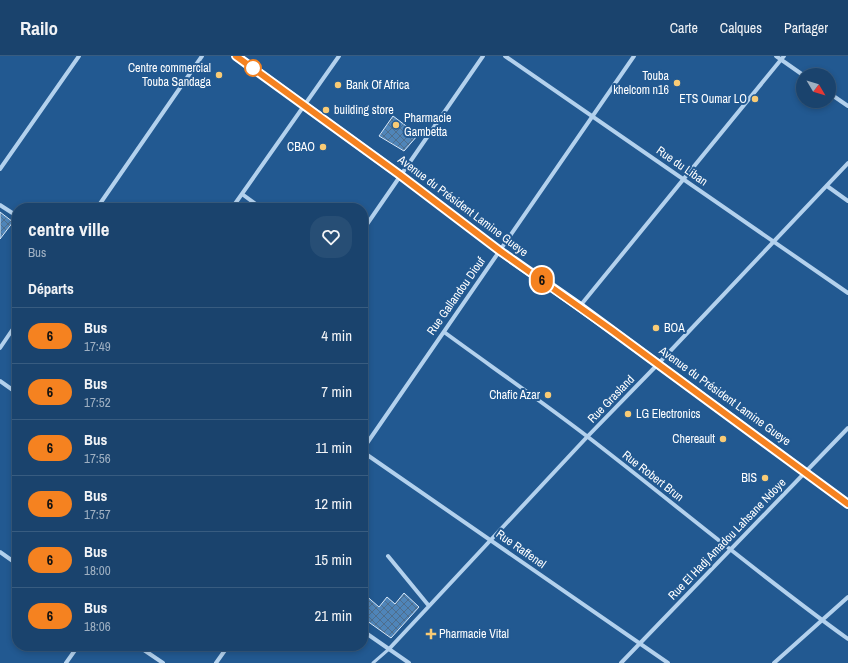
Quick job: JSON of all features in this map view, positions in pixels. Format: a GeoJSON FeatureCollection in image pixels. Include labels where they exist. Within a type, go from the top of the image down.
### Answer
{"type":"FeatureCollection","features":[{"type":"Feature","properties":{"kind":"main road","name":"Avenue du Président Lamine Gueye"},"geometry":{"type":"LineString","coordinates":[[236,56],[400,175],[500,251],[579,306],[848,504]]}},
{"type":"Feature","properties":{"kind":"street"},"geometry":{"type":"LineString","coordinates":[[0,169],[79,56]]}},
{"type":"Feature","properties":{"kind":"street"},"geometry":{"type":"LineString","coordinates":[[100,203],[202,56]]}},
{"type":"Feature","properties":{"kind":"street"},"geometry":{"type":"LineString","coordinates":[[236,203],[339,56]]}},
{"type":"Feature","properties":{"kind":"street"},"geometry":{"type":"LineString","coordinates":[[368,223],[483,56]]}},
{"type":"Feature","properties":{"kind":"street","name":"Rue du Liban"},"geometry":{"type":"LineString","coordinates":[[505,56],[848,293]]}},
{"type":"Feature","properties":{"kind":"street","name":"Rue Gallandou Diouf"},"geometry":{"type":"LineString","coordinates":[[368,442],[634,56]]}},
{"type":"Feature","properties":{"kind":"street"},"geometry":{"type":"LineString","coordinates":[[776,56],[782,58],[796,69]]}},
{"type":"Feature","properties":{"kind":"street"},"geometry":{"type":"LineString","coordinates":[[579,306],[782,58]]}},
{"type":"Feature","properties":{"kind":"street"},"geometry":{"type":"LineString","coordinates":[[836,98],[848,106]]}},
{"type":"Feature","properties":{"kind":"street","name":"Rue Grasland"},"geometry":{"type":"LineString","coordinates":[[389,649],[587,437],[848,163]]}},
{"type":"Feature","properties":{"kind":"street"},"geometry":{"type":"LineString","coordinates":[[826,186],[848,201]]}},
{"type":"Feature","properties":{"kind":"street"},"geometry":{"type":"LineString","coordinates":[[242,194],[254,203]]}},
{"type":"Feature","properties":{"kind":"street"},"geometry":{"type":"LineString","coordinates":[[0,205],[12,213]]}},
{"type":"Feature","properties":{"kind":"street"},"geometry":{"type":"LineString","coordinates":[[0,348],[12,330]]}},
{"type":"Feature","properties":{"kind":"street","name":"Rue Robert Brun"},"geometry":{"type":"LineString","coordinates":[[444,332],[587,437],[848,639]]}},
{"type":"Feature","properties":{"kind":"street"},"geometry":{"type":"LineString","coordinates":[[0,381],[12,389]]}},
{"type":"Feature","properties":{"kind":"street","name":"Rue El Hadj Amadou Lahsane Ndoye"},"geometry":{"type":"LineString","coordinates":[[621,663],[848,428]]}},
{"type":"Feature","properties":{"kind":"street","name":"Rue Raffenel"},"geometry":{"type":"LineString","coordinates":[[368,455],[668,663]]}},
{"type":"Feature","properties":{"kind":"street"},"geometry":{"type":"LineString","coordinates":[[0,552],[12,560]]}},
{"type":"Feature","properties":{"kind":"street"},"geometry":{"type":"LineString","coordinates":[[388,556],[429,606]]}},
{"type":"Feature","properties":{"kind":"street"},"geometry":{"type":"LineString","coordinates":[[774,663],[848,597]]}},
{"type":"Feature","properties":{"kind":"street"},"geometry":{"type":"LineString","coordinates":[[368,634],[409,663]]}},
{"type":"Feature","properties":{"kind":"street"},"geometry":{"type":"LineString","coordinates":[[66,663],[74,651]]}},
{"type":"Feature","properties":{"kind":"street"},"geometry":{"type":"LineString","coordinates":[[145,651],[163,663]]}},
{"type":"Feature","properties":{"kind":"street"},"geometry":{"type":"LineString","coordinates":[[216,663],[224,651]]}},
{"type":"Feature","properties":{"kind":"lane"},"geometry":{"type":"LineString","coordinates":[[373,663],[389,649]]}},
{"type":"Feature","properties":{"kind":"building","name":"Pharmacie Gambetta"},"geometry":{"type":"Polygon","coordinates":[[[393,116],[418,135],[404,151],[379,136],[393,116]]]}},
{"type":"Feature","properties":{"kind":"building"},"geometry":{"type":"Polygon","coordinates":[[[0,212],[12,221],[12,223],[0,239],[0,212]]]}},
{"type":"Feature","properties":{"kind":"building"},"geometry":{"type":"Polygon","coordinates":[[[404,593],[419,607],[391,638],[368,622],[368,597],[379,607],[387,597],[395,604],[404,593]]]}},
{"type":"Feature","properties":{"kind":"bus line","name":"6"},"geometry":{"type":"LineString","coordinates":[[236,56],[400,175],[500,251],[579,306],[848,504]]}},
{"type":"Feature","properties":{"kind":"place","name":"Centre commercial Touba Sandaga"},"geometry":{"type":"Point","coordinates":[219,75]}},
{"type":"Feature","properties":{"kind":"place","name":"Touba khelcom n16"},"geometry":{"type":"Point","coordinates":[677,83]}},
{"type":"Feature","properties":{"kind":"place","name":"Bank Of Africa"},"geometry":{"type":"Point","coordinates":[338,85]}},
{"type":"Feature","properties":{"kind":"place","name":"ETS Oumar LO"},"geometry":{"type":"Point","coordinates":[755,99]}},
{"type":"Feature","properties":{"kind":"place","name":"building store"},"geometry":{"type":"Point","coordinates":[326,110]}},
{"type":"Feature","properties":{"kind":"place","name":"Pharmacie Gambetta"},"geometry":{"type":"Point","coordinates":[396,125]}},
{"type":"Feature","properties":{"kind":"place","name":"CBAO"},"geometry":{"type":"Point","coordinates":[323,147]}},
{"type":"Feature","properties":{"kind":"place","name":"BOA"},"geometry":{"type":"Point","coordinates":[656,328]}},
{"type":"Feature","properties":{"kind":"place","name":"Chafic Azar"},"geometry":{"type":"Point","coordinates":[548,395]}},
{"type":"Feature","properties":{"kind":"place","name":"LG Electronics"},"geometry":{"type":"Point","coordinates":[628,414]}},
{"type":"Feature","properties":{"kind":"place","name":"Chereault"},"geometry":{"type":"Point","coordinates":[723,439]}},
{"type":"Feature","properties":{"kind":"place","name":"BIS"},"geometry":{"type":"Point","coordinates":[765,478]}},
{"type":"Feature","properties":{"kind":"place","name":"Pharmacie Vital"},"geometry":{"type":"Point","coordinates":[431,634]}}]}
